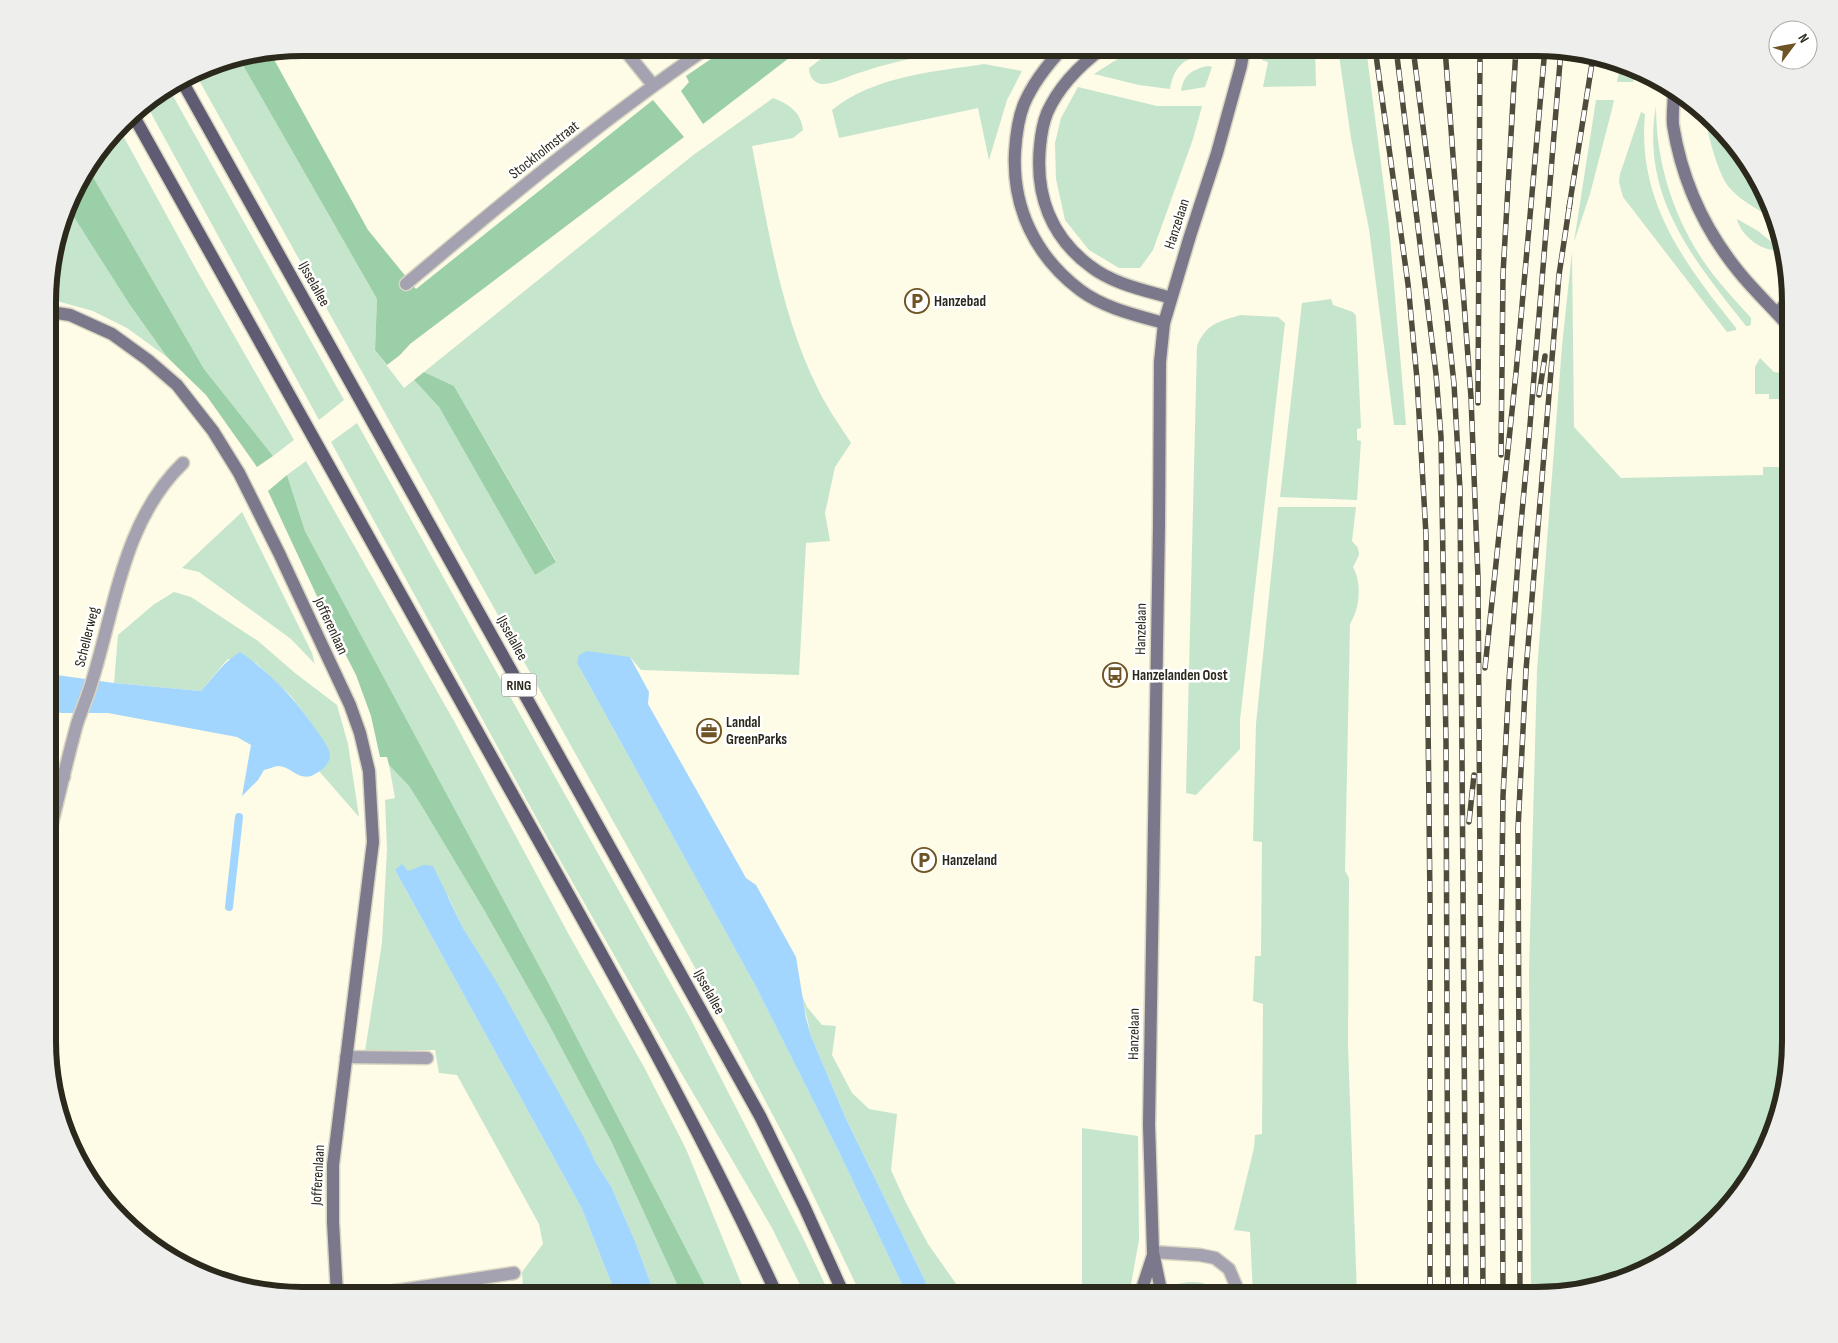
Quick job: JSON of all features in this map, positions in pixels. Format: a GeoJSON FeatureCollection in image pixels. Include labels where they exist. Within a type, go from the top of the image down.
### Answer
{"type":"FeatureCollection","features":[{"type":"Feature","properties":{"kind":"main road","name":"IJsselallee"},"geometry":{"type":"LineString","coordinates":[[185,86],[760,1116],[804,1206],[840,1287]]}},
{"type":"Feature","properties":{"kind":"main road"},"geometry":{"type":"LineString","coordinates":[[136,120],[614,975],[701,1139],[774,1287]]}},
{"type":"Feature","properties":{"kind":"street"},"geometry":{"type":"LineString","coordinates":[[629,56],[653,85]]}},
{"type":"Feature","properties":{"kind":"street","name":"Stockholmstraat"},"geometry":{"type":"LineString","coordinates":[[406,284],[474,226],[653,85],[695,56]]}},
{"type":"Feature","properties":{"kind":"street"},"geometry":{"type":"LineString","coordinates":[[1056,56],[1032,88],[1018,122],[1014,174],[1018,198],[1026,221],[1038,245],[1050,262],[1058,272],[1082,291],[1111,306],[1164,323]]}},
{"type":"Feature","properties":{"kind":"street"},"geometry":{"type":"LineString","coordinates":[[1093,56],[1076,70],[1062,87],[1046,114],[1041,134],[1039,155],[1039,178],[1042,199],[1058,231],[1091,267],[1120,282],[1171,298]]}},
{"type":"Feature","properties":{"kind":"street","name":"Hanzelaan"},"geometry":{"type":"LineString","coordinates":[[1160,1287],[1153,1252],[1149,1125],[1159,545],[1160,362],[1164,323],[1217,153],[1243,56]]}},
{"type":"Feature","properties":{"kind":"street"},"geometry":{"type":"LineString","coordinates":[[1674,99],[1673,123],[1681,160],[1700,216],[1739,273],[1782,319]]}},
{"type":"Feature","properties":{"kind":"street"},"geometry":{"type":"LineString","coordinates":[[1777,314],[1782,308]]}},
{"type":"Feature","properties":{"kind":"street","name":"Jofferenlaan"},"geometry":{"type":"LineString","coordinates":[[56,313],[70,315],[112,334],[148,360],[177,386],[213,430],[239,473],[256,508],[350,704],[360,733],[369,771],[373,842],[333,1165],[333,1222],[337,1287]]}},
{"type":"Feature","properties":{"kind":"street","name":"Schellerweg"},"geometry":{"type":"LineString","coordinates":[[56,808],[77,724],[93,678],[114,595],[132,543],[148,508],[173,473],[183,463]]}},
{"type":"Feature","properties":{"kind":"street"},"geometry":{"type":"LineString","coordinates":[[56,775],[64,777]]}},
{"type":"Feature","properties":{"kind":"street"},"geometry":{"type":"LineString","coordinates":[[346,1057],[427,1058]]}},
{"type":"Feature","properties":{"kind":"street"},"geometry":{"type":"LineString","coordinates":[[1153,1252],[1200,1255],[1215,1258],[1229,1269],[1237,1287]]}},
{"type":"Feature","properties":{"kind":"street","name":"Hanzelaan"},"geometry":{"type":"LineString","coordinates":[[1142,1287],[1153,1252]]}},
{"type":"Feature","properties":{"kind":"street"},"geometry":{"type":"LineString","coordinates":[[421,1287],[514,1273]]}},
{"type":"Feature","properties":{"kind":"green space"},"geometry":{"type":"Polygon","coordinates":[[[715,56],[792,56],[703,124],[681,91],[689,82],[686,76],[715,56]]]}},
{"type":"Feature","properties":{"kind":"green space"},"geometry":{"type":"Polygon","coordinates":[[[825,56],[925,56],[881,66],[825,84],[814,80],[809,68],[825,56]]]}},
{"type":"Feature","properties":{"kind":"green space"},"geometry":{"type":"Polygon","coordinates":[[[1122,56],[1210,56],[1194,58],[1182,64],[1174,74],[1170,89],[1139,85],[1094,74],[1122,56]]]}},
{"type":"Feature","properties":{"kind":"green space"},"geometry":{"type":"Polygon","coordinates":[[[1263,56],[1315,56],[1316,86],[1263,87],[1268,62],[1262,60],[1263,56]]]}},
{"type":"Feature","properties":{"kind":"green space"},"geometry":{"type":"Polygon","coordinates":[[[1339,56],[1367,56],[1389,226],[1406,425],[1394,425],[1369,229],[1351,138],[1339,56]]]}},
{"type":"Feature","properties":{"kind":"green space"},"geometry":{"type":"Polygon","coordinates":[[[273,58],[368,230],[416,289],[653,100],[684,137],[410,344],[387,365],[375,350],[377,299],[242,64],[273,58]]]}},
{"type":"Feature","properties":{"kind":"green space"},"geometry":{"type":"Polygon","coordinates":[[[242,64],[377,299],[375,350],[404,388],[414,380],[439,407],[535,575],[556,561],[454,386],[424,372],[692,156],[773,98],[789,106],[800,118],[803,130],[793,138],[752,146],[777,271],[795,333],[819,391],[851,443],[835,467],[825,513],[830,541],[806,543],[799,675],[641,670],[630,657],[577,663],[755,985],[838,1150],[903,1287],[857,1287],[795,1157],[698,973],[199,80],[223,69],[242,64]]]}},
{"type":"Feature","properties":{"kind":"green space"},"geometry":{"type":"Polygon","coordinates":[[[984,64],[1022,71],[1007,100],[989,160],[978,108],[839,138],[832,110],[848,99],[866,90],[905,77],[984,64]]]}},
{"type":"Feature","properties":{"kind":"green space"},"geometry":{"type":"Polygon","coordinates":[[[1208,66],[1212,67],[1205,87],[1181,91],[1186,77],[1198,69],[1208,66]]]}},
{"type":"Feature","properties":{"kind":"green space"},"geometry":{"type":"Polygon","coordinates":[[[1619,71],[1634,77],[1633,82],[1617,82],[1619,71]]]}},
{"type":"Feature","properties":{"kind":"green space"},"geometry":{"type":"Polygon","coordinates":[[[1078,87],[1157,106],[1202,106],[1193,139],[1153,250],[1140,268],[1119,268],[1089,250],[1065,220],[1056,179],[1055,143],[1061,118],[1078,87]]]}},
{"type":"Feature","properties":{"kind":"green space"},"geometry":{"type":"Polygon","coordinates":[[[172,94],[344,400],[319,420],[149,110],[172,94]]]}},
{"type":"Feature","properties":{"kind":"green space"},"geometry":{"type":"Polygon","coordinates":[[[1596,100],[1614,100],[1590,194],[1574,242],[1596,100]]]}},
{"type":"Feature","properties":{"kind":"green space"},"geometry":{"type":"Polygon","coordinates":[[[1656,106],[1659,147],[1674,205],[1702,259],[1719,282],[1751,318],[1749,326],[1746,326],[1690,251],[1664,198],[1656,169],[1653,139],[1656,106]]]}},
{"type":"Feature","properties":{"kind":"green space"},"geometry":{"type":"Polygon","coordinates":[[[1641,112],[1645,114],[1644,146],[1649,175],[1657,203],[1668,229],[1682,255],[1736,330],[1727,332],[1623,197],[1619,182],[1620,174],[1641,112]]]}},
{"type":"Feature","properties":{"kind":"green space"},"geometry":{"type":"Polygon","coordinates":[[[1706,125],[1721,140],[1749,179],[1766,215],[1743,200],[1728,186],[1716,161],[1706,125]]]}},
{"type":"Feature","properties":{"kind":"green space"},"geometry":{"type":"Polygon","coordinates":[[[122,134],[196,269],[294,440],[273,456],[204,369],[92,175],[122,134]]]}},
{"type":"Feature","properties":{"kind":"green space"},"geometry":{"type":"Polygon","coordinates":[[[92,175],[204,369],[273,456],[257,467],[206,395],[167,357],[130,305],[73,214],[92,175]]]}},
{"type":"Feature","properties":{"kind":"green space"},"geometry":{"type":"Polygon","coordinates":[[[73,213],[130,305],[167,357],[127,328],[93,311],[56,301],[61,254],[73,213]]]}},
{"type":"Feature","properties":{"kind":"green space"},"geometry":{"type":"Polygon","coordinates":[[[1737,219],[1758,231],[1774,244],[1776,250],[1759,246],[1753,242],[1739,225],[1737,219]]]}},
{"type":"Feature","properties":{"kind":"green space"},"geometry":{"type":"Polygon","coordinates":[[[1572,252],[1574,427],[1621,478],[1763,475],[1763,467],[1782,467],[1782,1041],[1777,1089],[1763,1135],[1749,1164],[1710,1215],[1659,1254],[1630,1268],[1584,1282],[1531,1287],[1529,971],[1537,671],[1562,346],[1572,252]]]}},
{"type":"Feature","properties":{"kind":"green space"},"geometry":{"type":"Polygon","coordinates":[[[1331,299],[1333,305],[1353,312],[1356,316],[1361,428],[1357,429],[1357,440],[1361,441],[1357,500],[1280,497],[1302,303],[1331,299]]]}},
{"type":"Feature","properties":{"kind":"green space"},"geometry":{"type":"Polygon","coordinates":[[[1241,315],[1278,317],[1285,323],[1240,720],[1240,749],[1196,795],[1186,793],[1197,346],[1205,333],[1214,324],[1241,315]]]}},
{"type":"Feature","properties":{"kind":"green space"},"geometry":{"type":"Polygon","coordinates":[[[1760,358],[1774,372],[1782,373],[1782,399],[1769,399],[1769,394],[1755,394],[1755,367],[1760,358]]]}},
{"type":"Feature","properties":{"kind":"green space"},"geometry":{"type":"Polygon","coordinates":[[[424,372],[454,386],[556,562],[535,575],[439,407],[414,380],[424,372]]]}},
{"type":"Feature","properties":{"kind":"green space"},"geometry":{"type":"Polygon","coordinates":[[[357,423],[689,1016],[826,1287],[801,1287],[772,1228],[549,841],[331,442],[357,423]]]}},
{"type":"Feature","properties":{"kind":"green space"},"geometry":{"type":"Polygon","coordinates":[[[306,461],[454,721],[569,935],[644,1067],[686,1149],[743,1287],[706,1287],[550,986],[305,531],[287,475],[306,461]]]}},
{"type":"Feature","properties":{"kind":"green space"},"geometry":{"type":"Polygon","coordinates":[[[287,475],[305,531],[550,986],[706,1287],[678,1287],[611,1141],[548,1023],[484,910],[409,786],[389,765],[387,757],[380,757],[371,716],[356,675],[268,491],[287,475]]]}},
{"type":"Feature","properties":{"kind":"green space"},"geometry":{"type":"Polygon","coordinates":[[[1278,507],[1356,507],[1352,541],[1358,548],[1359,555],[1353,567],[1358,580],[1359,595],[1356,611],[1350,624],[1345,871],[1349,878],[1348,1046],[1357,1287],[1253,1287],[1250,1232],[1234,1230],[1254,1148],[1255,1135],[1262,1134],[1263,1004],[1253,1001],[1255,956],[1261,956],[1262,842],[1253,841],[1256,724],[1278,507]]]}},
{"type":"Feature","properties":{"kind":"green space"},"geometry":{"type":"Polygon","coordinates":[[[242,512],[312,653],[315,664],[291,639],[199,572],[182,568],[242,512]]]}},
{"type":"Feature","properties":{"kind":"green space"},"geometry":{"type":"Polygon","coordinates":[[[174,592],[191,597],[258,641],[295,673],[337,705],[348,744],[359,817],[319,771],[321,770],[310,721],[291,696],[256,663],[228,659],[201,691],[114,683],[118,635],[153,605],[174,592]]]}},
{"type":"Feature","properties":{"kind":"green space"},"geometry":{"type":"Polygon","coordinates":[[[389,765],[409,786],[421,805],[484,910],[548,1023],[611,1141],[678,1287],[652,1287],[635,1241],[611,1186],[596,1163],[530,1041],[463,928],[448,896],[417,868],[408,872],[395,870],[582,1209],[613,1287],[523,1287],[522,1272],[543,1244],[539,1224],[457,1075],[439,1073],[435,1050],[365,1051],[382,943],[387,849],[385,800],[395,798],[389,765]]]}},
{"type":"Feature","properties":{"kind":"green space"},"geometry":{"type":"Polygon","coordinates":[[[802,996],[807,1007],[822,1025],[836,1026],[832,1055],[852,1093],[869,1109],[897,1114],[891,1170],[928,1244],[958,1287],[928,1287],[847,1121],[811,1036],[802,996]]]}},
{"type":"Feature","properties":{"kind":"green space"},"geometry":{"type":"Polygon","coordinates":[[[1082,1128],[1138,1136],[1139,1240],[1130,1287],[1082,1287],[1082,1128]]]}},
{"type":"Feature","properties":{"kind":"green space"},"geometry":{"type":"Polygon","coordinates":[[[1198,1282],[1210,1287],[1175,1287],[1177,1284],[1198,1282]]]}},
{"type":"Feature","properties":{"kind":"water"},"geometry":{"type":"Polygon","coordinates":[[[587,651],[630,657],[649,692],[648,704],[746,878],[756,885],[796,957],[806,1018],[811,1036],[847,1121],[928,1287],[903,1287],[838,1150],[755,985],[577,663],[579,655],[587,651]]]}},
{"type":"Feature","properties":{"kind":"water"},"geometry":{"type":"Polygon","coordinates":[[[240,652],[262,669],[282,688],[309,720],[325,742],[330,754],[329,761],[324,768],[306,777],[279,766],[264,770],[258,780],[242,796],[251,745],[237,737],[108,713],[56,712],[56,675],[114,683],[201,691],[223,665],[240,652]]]}},
{"type":"Feature","properties":{"kind":"water"},"geometry":{"type":"Polygon","coordinates":[[[402,864],[408,871],[424,865],[433,866],[463,928],[499,986],[583,1136],[596,1163],[611,1186],[635,1241],[652,1287],[613,1287],[582,1209],[395,870],[402,864]]]}},
{"type":"Feature","properties":{"kind":"waterway"},"geometry":{"type":"LineString","coordinates":[[229,907],[239,817]]}},
{"type":"Feature","properties":{"kind":"railway"},"geometry":{"type":"LineString","coordinates":[[1376,56],[1408,284],[1417,379],[1426,535],[1430,902],[1430,1287]]}},
{"type":"Feature","properties":{"kind":"railway"},"geometry":{"type":"LineString","coordinates":[[1397,56],[1436,374],[1441,437],[1446,743],[1448,1287]]}},
{"type":"Feature","properties":{"kind":"railway"},"geometry":{"type":"LineString","coordinates":[[1414,56],[1445,299],[1454,384],[1460,490],[1466,1287]]}},
{"type":"Feature","properties":{"kind":"railway"},"geometry":{"type":"LineString","coordinates":[[1446,56],[1471,397],[1478,578],[1483,1287]]}},
{"type":"Feature","properties":{"kind":"railway"},"geometry":{"type":"LineString","coordinates":[[1478,403],[1480,56]]}},
{"type":"Feature","properties":{"kind":"railway"},"geometry":{"type":"LineString","coordinates":[[1501,455],[1503,274],[1516,56]]}},
{"type":"Feature","properties":{"kind":"railway"},"geometry":{"type":"LineString","coordinates":[[1485,668],[1516,373],[1544,57]]}},
{"type":"Feature","properties":{"kind":"railway"},"geometry":{"type":"LineString","coordinates":[[1503,1287],[1501,950],[1503,796],[1520,534],[1560,58]]}},
{"type":"Feature","properties":{"kind":"railway"},"geometry":{"type":"LineString","coordinates":[[1569,208],[1592,63]]}},
{"type":"Feature","properties":{"kind":"railway"},"geometry":{"type":"LineString","coordinates":[[1520,1287],[1518,829],[1526,670],[1559,275],[1570,202]]}},
{"type":"Feature","properties":{"kind":"railway"},"geometry":{"type":"LineString","coordinates":[[1539,395],[1545,356]]}},
{"type":"Feature","properties":{"kind":"railway"},"geometry":{"type":"LineString","coordinates":[[1469,822],[1474,775]]}},
{"type":"Feature","properties":{"kind":"place","name":"Hanzebad"},"geometry":{"type":"Point","coordinates":[917,301]}},
{"type":"Feature","properties":{"kind":"place","name":"Hanzelanden Oost"},"geometry":{"type":"Point","coordinates":[1115,675]}},
{"type":"Feature","properties":{"kind":"place","name":"Landal GreenParks"},"geometry":{"type":"Point","coordinates":[709,731]}},
{"type":"Feature","properties":{"kind":"place","name":"Hanzeland"},"geometry":{"type":"Point","coordinates":[924,860]}}]}
